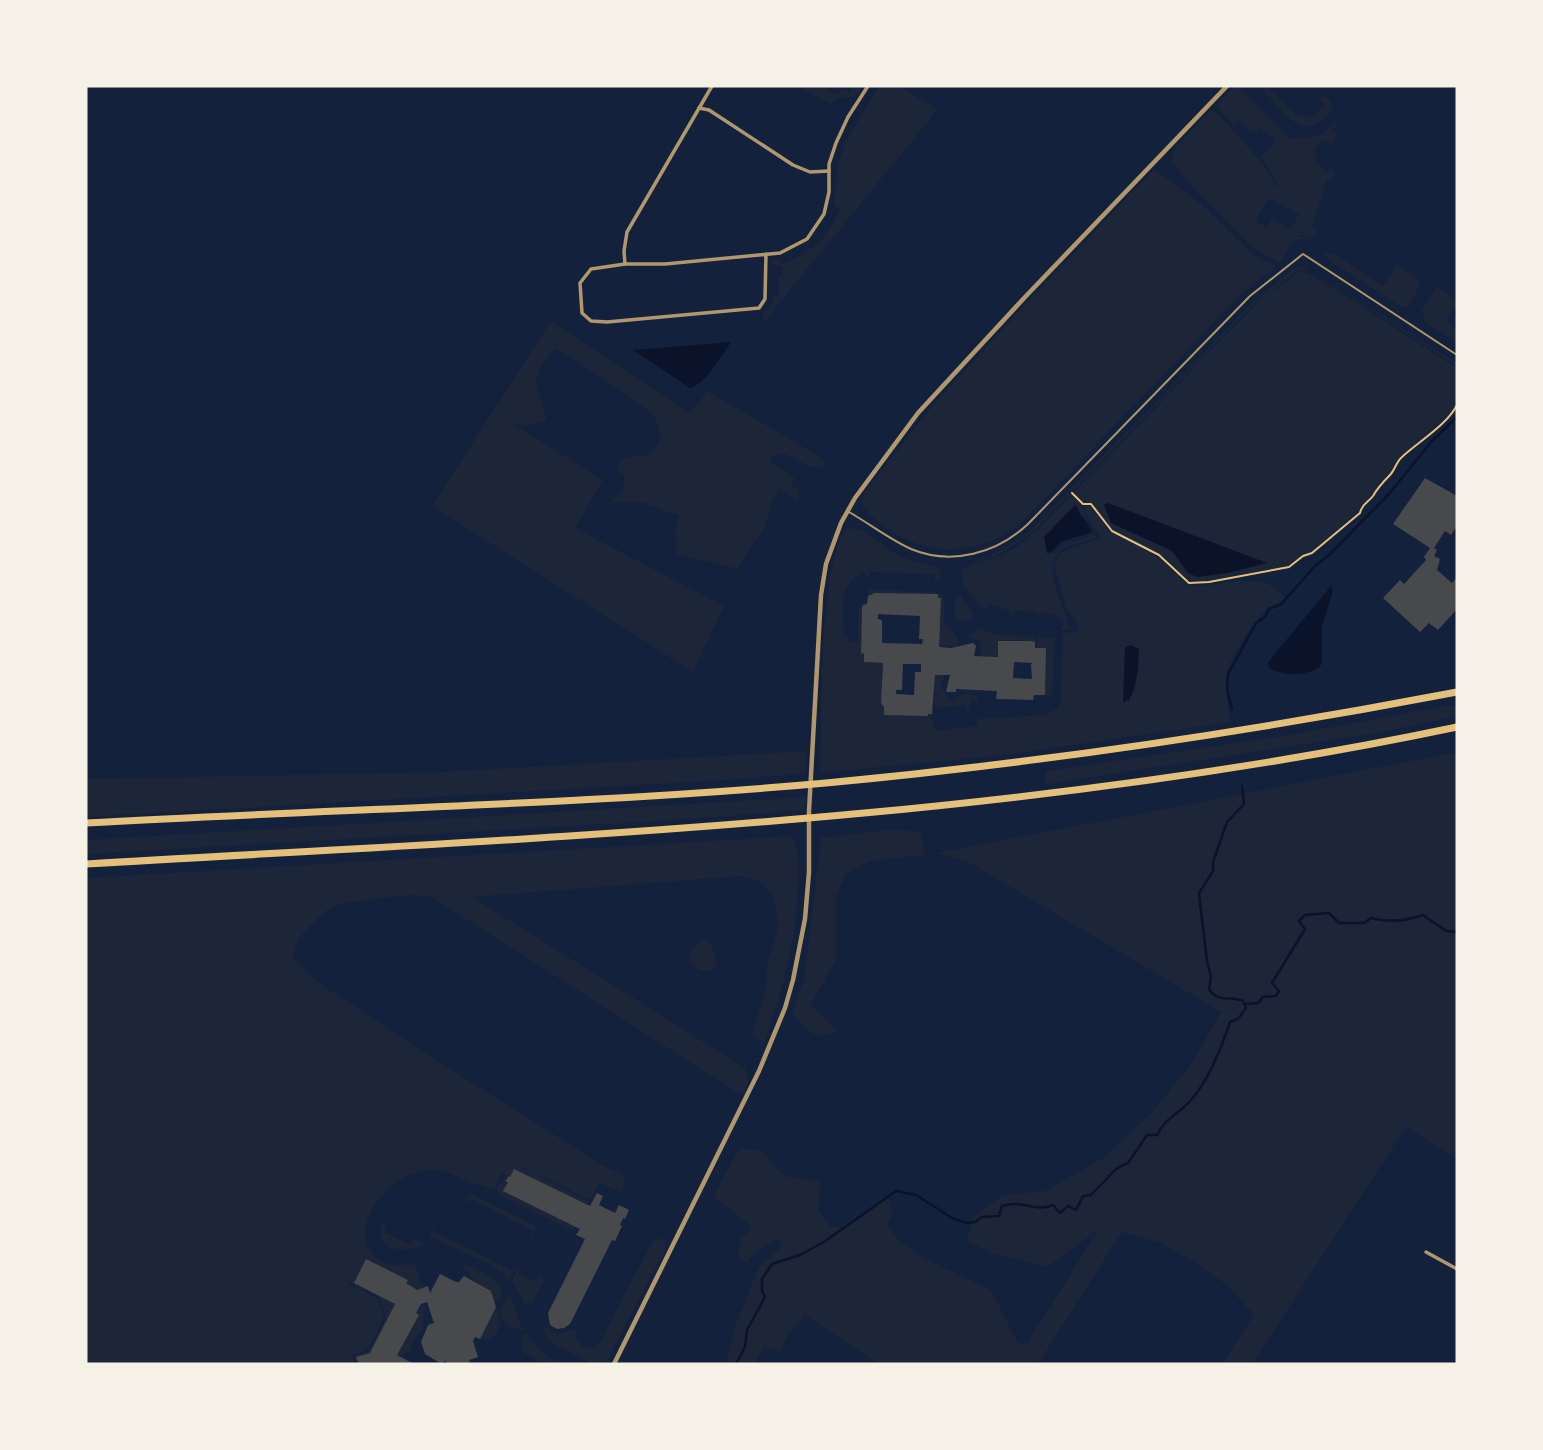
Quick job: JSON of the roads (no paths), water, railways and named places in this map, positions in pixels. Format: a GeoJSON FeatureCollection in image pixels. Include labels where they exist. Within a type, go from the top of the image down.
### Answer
{"type":"FeatureCollection","features":[{"type":"Feature","properties":{"kind":"highway"},"geometry":{"type":"LineString","coordinates":[[86,823],[481,805],[708,792],[839,781],[1069,756],[1201,737],[1457,692]]}},
{"type":"Feature","properties":{"kind":"highway"},"geometry":{"type":"LineString","coordinates":[[86,864],[743,825],[957,805],[1187,775],[1457,727]]}},
{"type":"Feature","properties":{"kind":"street"},"geometry":{"type":"LineString","coordinates":[[625,264],[627,232],[712,86]]}},
{"type":"Feature","properties":{"kind":"street"},"geometry":{"type":"LineString","coordinates":[[766,254],[765,299],[760,308],[607,322],[591,321],[582,313],[580,283],[591,269],[766,254],[787,251],[807,239],[824,214],[829,192],[829,171],[836,143],[848,117],[868,86]]}},
{"type":"Feature","properties":{"kind":"street"},"geometry":{"type":"LineString","coordinates":[[614,1364],[759,1071],[785,1008],[800,953],[805,919],[821,595],[833,540],[855,498],[918,413],[1227,86]]}},
{"type":"Feature","properties":{"kind":"street"},"geometry":{"type":"LineString","coordinates":[[699,108],[709,110],[793,165],[810,172],[829,171]]}},
{"type":"Feature","properties":{"kind":"street"},"geometry":{"type":"LineString","coordinates":[[1426,1252],[1457,1269]]}},
{"type":"Feature","properties":{"kind":"lane"},"geometry":{"type":"LineString","coordinates":[[847,511],[888,537],[927,554],[953,557],[971,555],[1002,544],[1028,524],[1250,296],[1303,254],[1457,355]]}},
{"type":"Feature","properties":{"kind":"waterway"},"geometry":{"type":"LineString","coordinates":[[1232,709],[1227,689],[1228,674],[1256,623],[1265,617],[1269,609],[1281,604],[1316,565],[1389,494],[1431,442],[1457,417]]}},
{"type":"Feature","properties":{"kind":"waterway"},"geometry":{"type":"LineString","coordinates":[[736,1364],[745,1347],[747,1330],[765,1297],[762,1279],[772,1264],[800,1255],[824,1242],[896,1191],[916,1195],[952,1218],[966,1223],[975,1222],[982,1217],[999,1216],[1002,1206],[1009,1204],[1041,1208],[1053,1205],[1060,1213],[1068,1206],[1076,1210],[1083,1196],[1091,1195],[1117,1168],[1128,1163],[1147,1135],[1157,1135],[1191,1100],[1209,1073],[1230,1022],[1238,1019],[1246,1008],[1243,1001],[1221,998],[1209,989],[1211,977],[1199,893],[1213,871],[1213,862],[1227,822],[1244,804],[1242,786]]}},
{"type":"Feature","properties":{"kind":"waterway"},"geometry":{"type":"LineString","coordinates":[[1246,1004],[1258,1003],[1263,997],[1276,996],[1279,991],[1272,983],[1305,929],[1299,921],[1305,915],[1329,913],[1339,923],[1364,923],[1371,918],[1397,921],[1423,915],[1446,931],[1457,932]]}}]}
